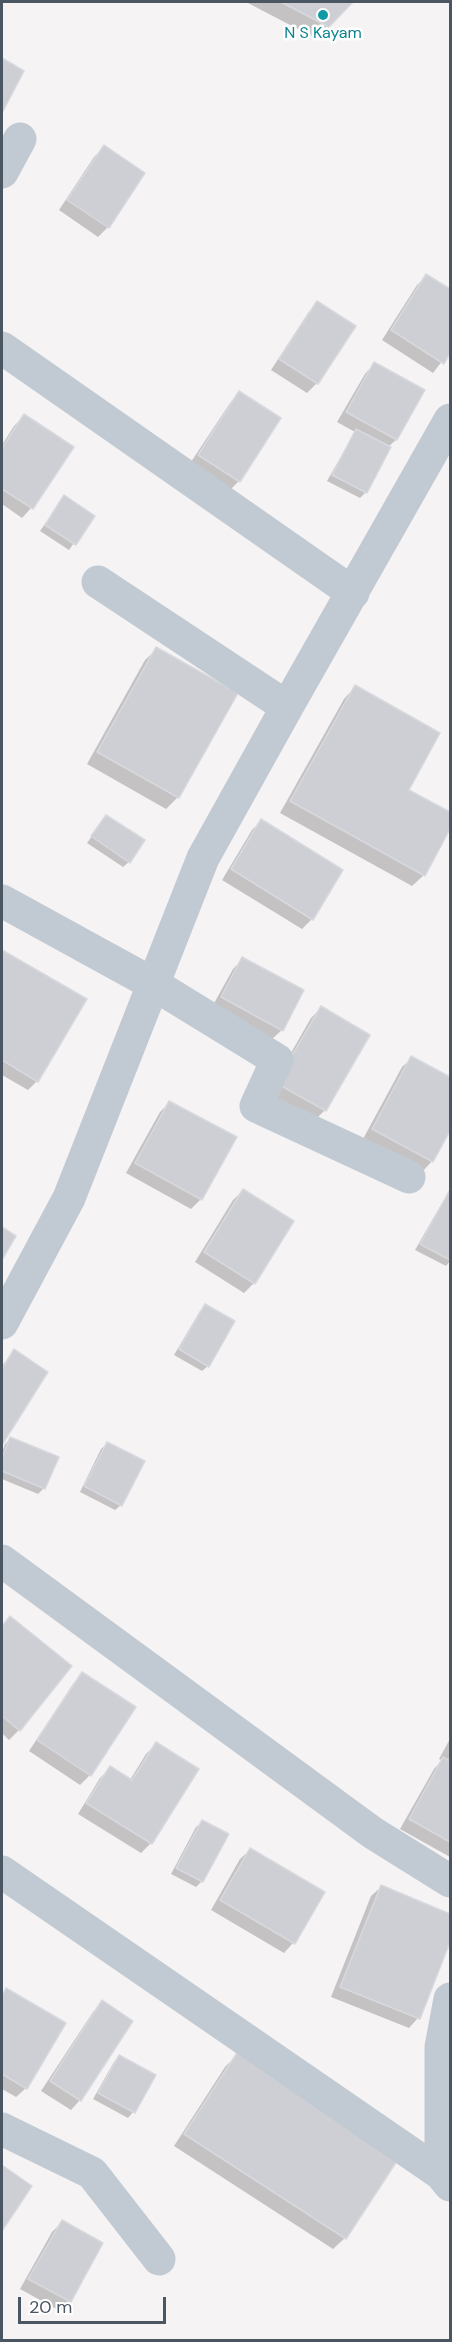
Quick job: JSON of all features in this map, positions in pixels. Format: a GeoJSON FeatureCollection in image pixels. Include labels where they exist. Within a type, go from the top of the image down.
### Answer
{"type":"FeatureCollection","features":[{"type":"Feature","properties":{"kind":"street"},"geometry":{"type":"LineString","coordinates":[[2,172],[21,139]]}},
{"type":"Feature","properties":{"kind":"street"},"geometry":{"type":"LineString","coordinates":[[2,348],[353,593]]}},
{"type":"Feature","properties":{"kind":"street"},"geometry":{"type":"LineString","coordinates":[[2,1323],[69,1198],[155,985],[203,858],[286,707],[450,420]]}},
{"type":"Feature","properties":{"kind":"street"},"geometry":{"type":"LineString","coordinates":[[99,582],[286,707]]}},
{"type":"Feature","properties":{"kind":"street"},"geometry":{"type":"LineString","coordinates":[[2,902],[155,985],[277,1060],[256,1106],[409,1177]]}},
{"type":"Feature","properties":{"kind":"street"},"geometry":{"type":"LineString","coordinates":[[2,1561],[373,1833],[450,1881]]}},
{"type":"Feature","properties":{"kind":"street"},"geometry":{"type":"LineString","coordinates":[[2,1872],[446,2180]]}},
{"type":"Feature","properties":{"kind":"street"},"geometry":{"type":"LineString","coordinates":[[446,2180],[441,2047],[450,2000]]}},
{"type":"Feature","properties":{"kind":"street"},"geometry":{"type":"LineString","coordinates":[[2,2129],[92,2173],[159,2259]]}},
{"type":"Feature","properties":{"kind":"building","name":"N S Kayam"},"geometry":{"type":"Polygon","coordinates":[[[281,2],[353,2],[329,27],[281,2]]]}},
{"type":"Feature","properties":{"kind":"building"},"geometry":{"type":"Polygon","coordinates":[[[2,58],[24,71],[2,113],[2,58]]]}},
{"type":"Feature","properties":{"kind":"building"},"geometry":{"type":"Polygon","coordinates":[[[104,145],[145,173],[109,228],[67,200],[104,145]]]}},
{"type":"Feature","properties":{"kind":"building"},"geometry":{"type":"Polygon","coordinates":[[[426,274],[450,289],[450,353],[444,364],[391,330],[426,274]]]}},
{"type":"Feature","properties":{"kind":"building"},"geometry":{"type":"Polygon","coordinates":[[[317,301],[356,326],[318,384],[279,359],[317,301]]]}},
{"type":"Feature","properties":{"kind":"building"},"geometry":{"type":"Polygon","coordinates":[[[374,362],[425,390],[397,440],[346,412],[374,362]]]}},
{"type":"Feature","properties":{"kind":"building"},"geometry":{"type":"Polygon","coordinates":[[[239,391],[281,418],[240,482],[198,455],[239,391]]]}},
{"type":"Feature","properties":{"kind":"building"},"geometry":{"type":"Polygon","coordinates":[[[24,414],[74,447],[33,509],[2,489],[2,448],[24,414]]]}},
{"type":"Feature","properties":{"kind":"building"},"geometry":{"type":"Polygon","coordinates":[[[356,429],[391,447],[367,493],[332,475],[356,429]]]}},
{"type":"Feature","properties":{"kind":"building"},"geometry":{"type":"Polygon","coordinates":[[[64,495],[95,516],[76,545],[45,525],[64,495]]]}},
{"type":"Feature","properties":{"kind":"building"},"geometry":{"type":"Polygon","coordinates":[[[156,647],[238,693],[179,798],[97,752],[156,647]]]}},
{"type":"Feature","properties":{"kind":"building"},"geometry":{"type":"Polygon","coordinates":[[[355,685],[440,733],[409,790],[450,812],[450,829],[425,876],[290,801],[355,685]]]}},
{"type":"Feature","properties":{"kind":"building"},"geometry":{"type":"Polygon","coordinates":[[[106,815],[145,840],[130,863],[91,836],[106,815]]]}},
{"type":"Feature","properties":{"kind":"building"},"geometry":{"type":"Polygon","coordinates":[[[261,819],[343,870],[313,920],[231,869],[261,819]]]}},
{"type":"Feature","properties":{"kind":"building"},"geometry":{"type":"Polygon","coordinates":[[[2,950],[87,999],[38,1082],[2,1060],[2,950]]]}},
{"type":"Feature","properties":{"kind":"building"},"geometry":{"type":"Polygon","coordinates":[[[242,957],[304,990],[283,1031],[221,997],[242,957]]]}},
{"type":"Feature","properties":{"kind":"building"},"geometry":{"type":"Polygon","coordinates":[[[321,1006],[370,1035],[326,1111],[276,1083],[321,1006]]]}},
{"type":"Feature","properties":{"kind":"building"},"geometry":{"type":"Polygon","coordinates":[[[411,1056],[450,1077],[450,1131],[433,1162],[372,1129],[411,1056]]]}},
{"type":"Feature","properties":{"kind":"building"},"geometry":{"type":"Polygon","coordinates":[[[169,1101],[237,1137],[202,1200],[135,1163],[169,1101]]]}},
{"type":"Feature","properties":{"kind":"building"},"geometry":{"type":"Polygon","coordinates":[[[243,1189],[294,1221],[255,1284],[204,1252],[243,1189]]]}},
{"type":"Feature","properties":{"kind":"building"},"geometry":{"type":"Polygon","coordinates":[[[450,1190],[450,1260],[420,1244],[450,1190]]]}},
{"type":"Feature","properties":{"kind":"building"},"geometry":{"type":"Polygon","coordinates":[[[2,1227],[16,1236],[2,1260],[2,1227]]]}},
{"type":"Feature","properties":{"kind":"building"},"geometry":{"type":"Polygon","coordinates":[[[205,1304],[235,1321],[209,1367],[179,1349],[205,1304]]]}},
{"type":"Feature","properties":{"kind":"building"},"geometry":{"type":"Polygon","coordinates":[[[14,1349],[48,1372],[2,1445],[2,1369],[14,1349]]]}},
{"type":"Feature","properties":{"kind":"building"},"geometry":{"type":"Polygon","coordinates":[[[10,1437],[59,1457],[45,1489],[2,1471],[2,1458],[10,1437]]]}},
{"type":"Feature","properties":{"kind":"building"},"geometry":{"type":"Polygon","coordinates":[[[107,1442],[145,1461],[122,1506],[84,1486],[107,1442]]]}},
{"type":"Feature","properties":{"kind":"building"},"geometry":{"type":"Polygon","coordinates":[[[10,1616],[72,1666],[20,1731],[2,1716],[2,1626],[10,1616]]]}},
{"type":"Feature","properties":{"kind":"building"},"geometry":{"type":"Polygon","coordinates":[[[82,1672],[136,1707],[91,1776],[37,1740],[82,1672]]]}},
{"type":"Feature","properties":{"kind":"building"},"geometry":{"type":"Polygon","coordinates":[[[156,1742],[199,1769],[152,1844],[86,1803],[110,1766],[132,1780],[156,1742]]]}},
{"type":"Feature","properties":{"kind":"building"},"geometry":{"type":"Polygon","coordinates":[[[443,1757],[450,1761],[450,1842],[409,1819],[443,1757]]]}},
{"type":"Feature","properties":{"kind":"building"},"geometry":{"type":"Polygon","coordinates":[[[202,1820],[229,1834],[203,1882],[176,1868],[202,1820]]]}},
{"type":"Feature","properties":{"kind":"building"},"geometry":{"type":"Polygon","coordinates":[[[250,1848],[325,1892],[295,1944],[220,1900],[250,1848]]]}},
{"type":"Feature","properties":{"kind":"building"},"geometry":{"type":"Polygon","coordinates":[[[381,1885],[450,1914],[450,1942],[420,2019],[340,1987],[381,1885]]]}},
{"type":"Feature","properties":{"kind":"building"},"geometry":{"type":"Polygon","coordinates":[[[6,1988],[66,2023],[27,2089],[2,2074],[2,1996],[6,1988]]]}},
{"type":"Feature","properties":{"kind":"building"},"geometry":{"type":"Polygon","coordinates":[[[102,2000],[133,2021],[81,2101],[50,2081],[102,2000]]]}},
{"type":"Feature","properties":{"kind":"building"},"geometry":{"type":"Polygon","coordinates":[[[237,2053],[399,2158],[346,2239],[184,2134],[237,2053]]]}},
{"type":"Feature","properties":{"kind":"building"},"geometry":{"type":"Polygon","coordinates":[[[119,2055],[156,2075],[135,2113],[98,2093],[119,2055]]]}},
{"type":"Feature","properties":{"kind":"building"},"geometry":{"type":"Polygon","coordinates":[[[2,2165],[32,2186],[2,2231],[2,2165]]]}},
{"type":"Feature","properties":{"kind":"building"},"geometry":{"type":"Polygon","coordinates":[[[62,2220],[103,2243],[71,2302],[28,2279],[62,2220]]]}},
{"type":"Feature","properties":{"kind":"place","name":"N S Kayam"},"geometry":{"type":"Point","coordinates":[323,15]}}]}
